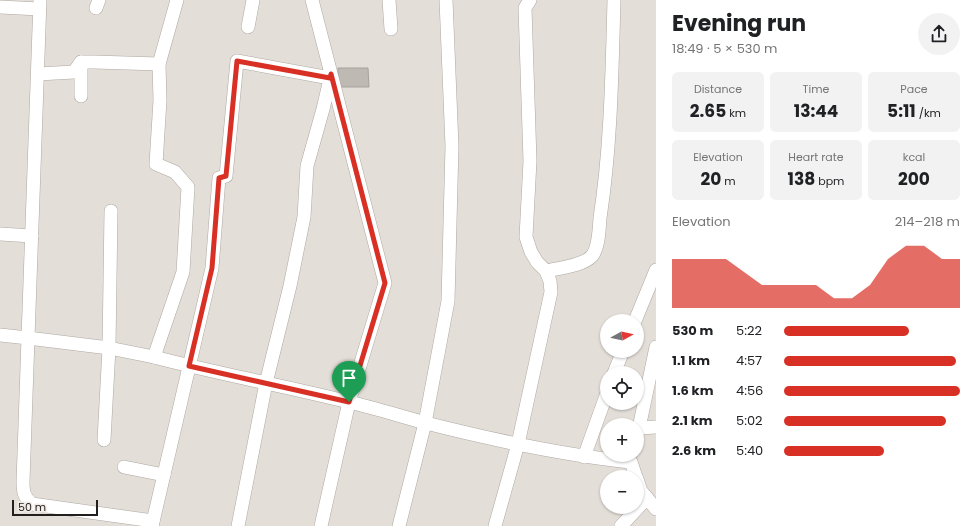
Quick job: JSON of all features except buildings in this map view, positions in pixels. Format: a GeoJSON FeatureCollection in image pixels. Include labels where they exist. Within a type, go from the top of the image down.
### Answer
{"type":"FeatureCollection","features":[{"type":"Feature","properties":{"kind":"street"},"geometry":{"type":"LineString","coordinates":[[154,357],[183,272],[188,187],[176,172],[156,164],[160,100],[159,64],[177,0]]}},
{"type":"Feature","properties":{"kind":"street"},"geometry":{"type":"LineString","coordinates":[[248,27],[253,0]]}},
{"type":"Feature","properties":{"kind":"street"},"geometry":{"type":"LineString","coordinates":[[312,0],[385,283],[349,402],[321,526]]}},
{"type":"Feature","properties":{"kind":"street"},"geometry":{"type":"LineString","coordinates":[[389,0],[391,29]]}},
{"type":"Feature","properties":{"kind":"street"},"geometry":{"type":"LineString","coordinates":[[399,526],[425,423],[448,301],[452,146],[446,0]]}},
{"type":"Feature","properties":{"kind":"street"},"geometry":{"type":"LineString","coordinates":[[496,526],[518,444],[552,292],[546,271],[537,262],[526,237],[530,161],[525,8],[530,0]]}},
{"type":"Feature","properties":{"kind":"street"},"geometry":{"type":"LineString","coordinates":[[546,271],[583,262],[591,256],[596,249],[602,208],[610,127],[614,0]]}},
{"type":"Feature","properties":{"kind":"street"},"geometry":{"type":"LineString","coordinates":[[0,7],[40,4],[23,492],[26,499],[32,504],[153,524],[212,268],[219,178],[226,176],[237,61],[331,76]]}},
{"type":"Feature","properties":{"kind":"street"},"geometry":{"type":"LineString","coordinates":[[80,62],[159,64]]}},
{"type":"Feature","properties":{"kind":"street"},"geometry":{"type":"LineString","coordinates":[[38,74],[74,72],[80,62]]}},
{"type":"Feature","properties":{"kind":"street"},"geometry":{"type":"LineString","coordinates":[[80,62],[81,96]]}},
{"type":"Feature","properties":{"kind":"street"},"geometry":{"type":"LineString","coordinates":[[238,526],[266,384],[290,286],[304,217],[307,166],[331,76]]}},
{"type":"Feature","properties":{"kind":"street"},"geometry":{"type":"LineString","coordinates":[[104,440],[109,348],[112,211]]}},
{"type":"Feature","properties":{"kind":"street"},"geometry":{"type":"LineString","coordinates":[[0,234],[32,236]]}},
{"type":"Feature","properties":{"kind":"street"},"geometry":{"type":"LineString","coordinates":[[638,314],[656,270]]}},
{"type":"Feature","properties":{"kind":"street"},"geometry":{"type":"LineString","coordinates":[[0,335],[109,348],[154,357],[349,402],[425,423],[518,444],[584,457],[600,458]]}},
{"type":"Feature","properties":{"kind":"street"},"geometry":{"type":"LineString","coordinates":[[641,418],[656,347]]}},
{"type":"Feature","properties":{"kind":"street"},"geometry":{"type":"LineString","coordinates":[[584,457],[601,410]]}},
{"type":"Feature","properties":{"kind":"street"},"geometry":{"type":"LineString","coordinates":[[644,430],[656,428]]}},
{"type":"Feature","properties":{"kind":"street"},"geometry":{"type":"LineString","coordinates":[[124,467],[164,475]]}},
{"type":"Feature","properties":{"kind":"street"},"geometry":{"type":"LineString","coordinates":[[644,494],[656,509]]}},
{"type":"Feature","properties":{"kind":"street"},"geometry":{"type":"LineString","coordinates":[[621,526],[647,498]]}},
{"type":"Feature","properties":{"kind":"route"},"geometry":{"type":"LineString","coordinates":[[237,61],[330,78],[331,74],[385,283],[349,402],[189,366],[202,316],[212,268],[219,178],[226,176],[237,61]]}}]}
